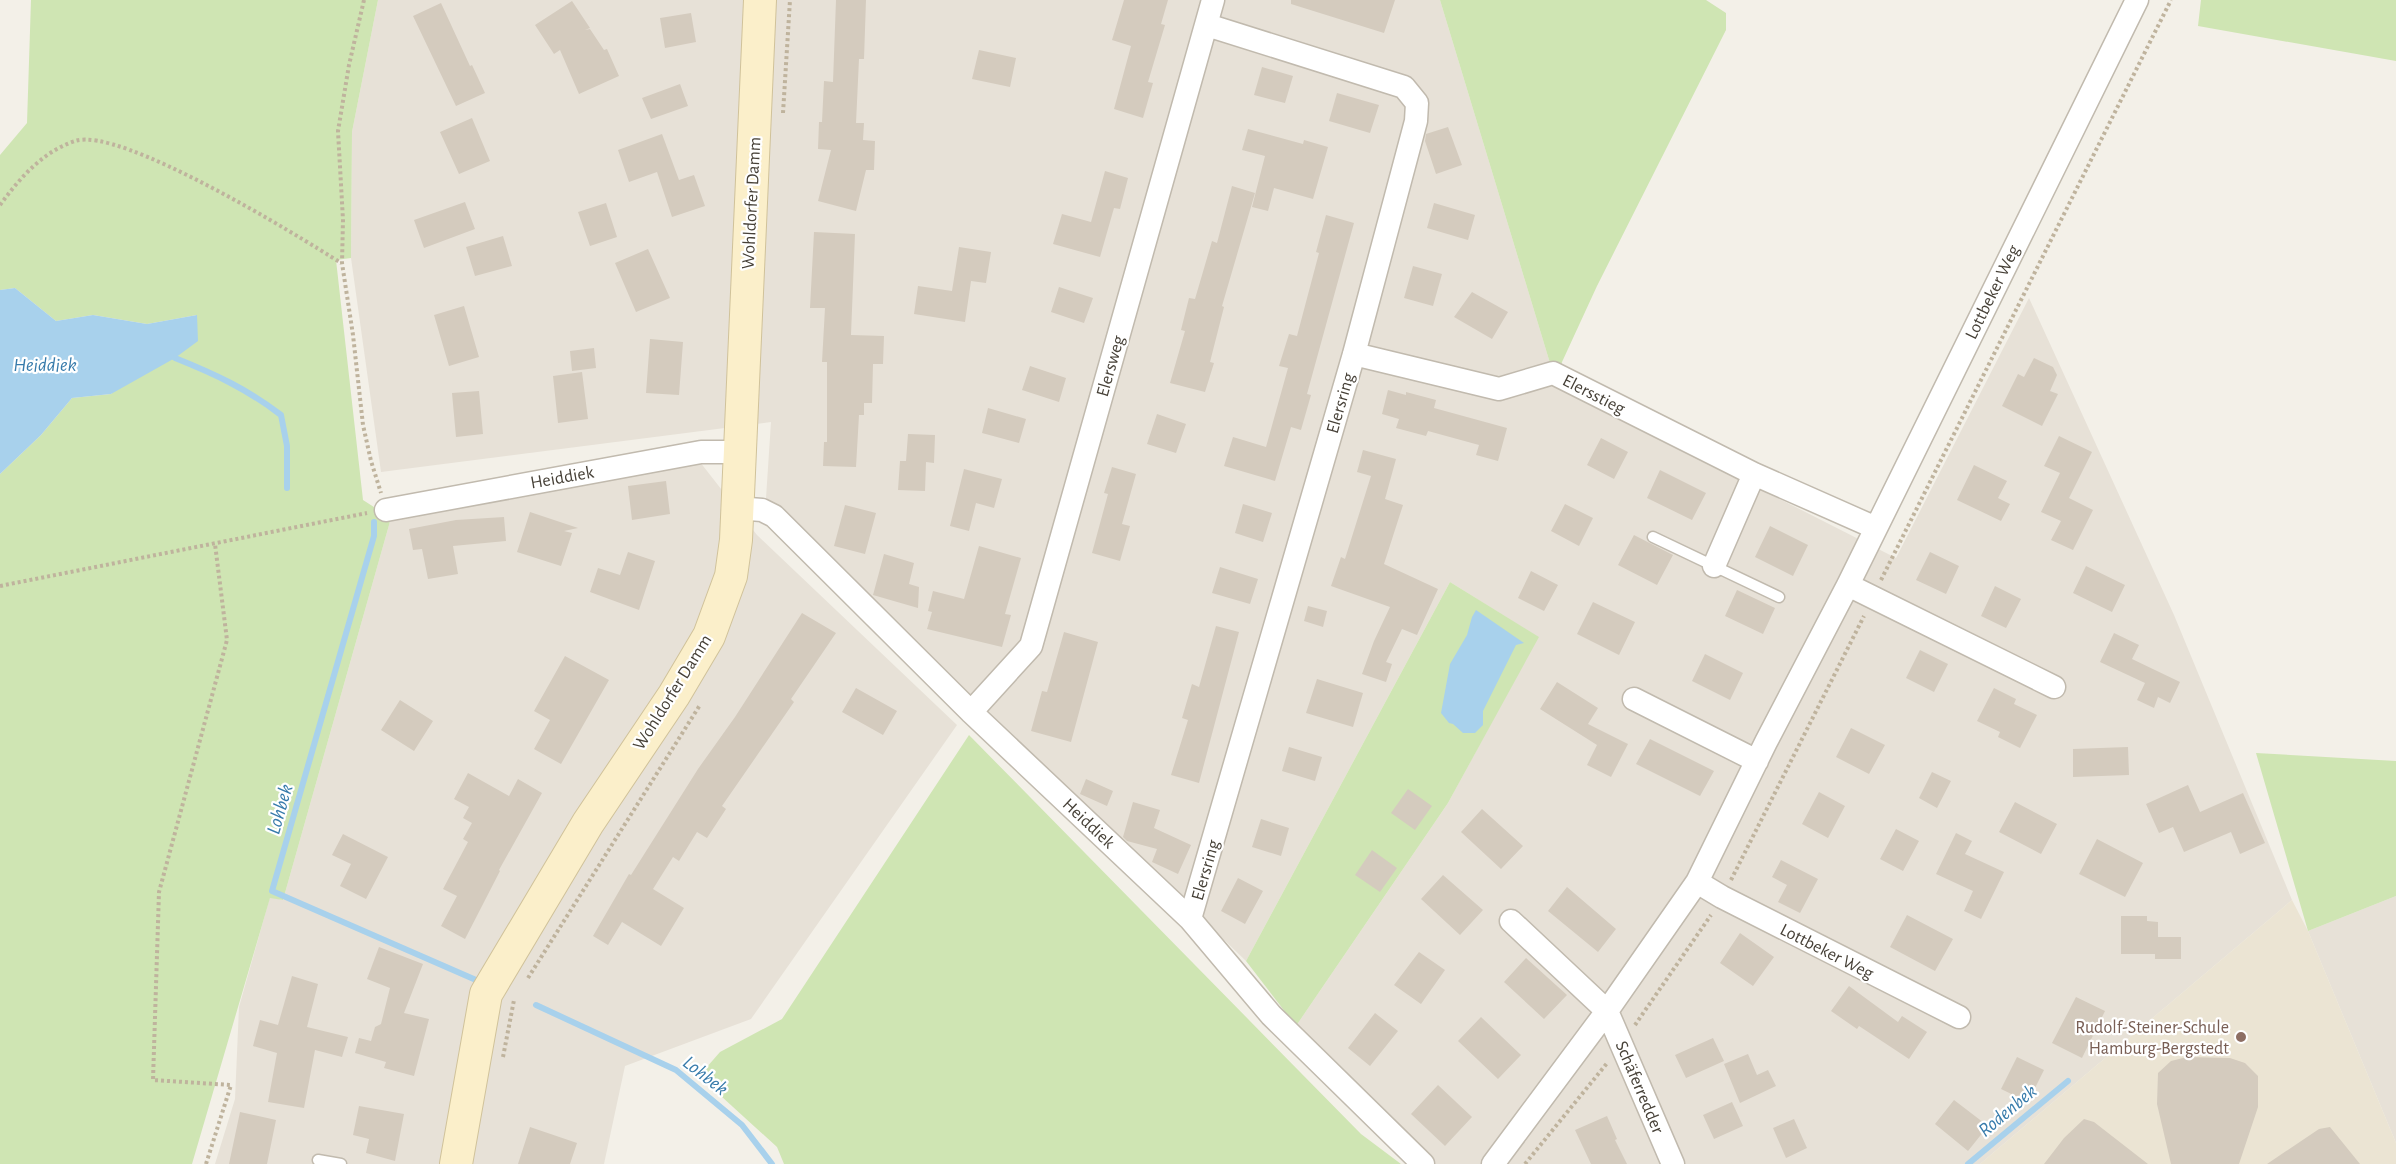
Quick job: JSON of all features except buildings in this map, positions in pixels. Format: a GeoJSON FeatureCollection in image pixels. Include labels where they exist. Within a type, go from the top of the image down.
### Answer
{"type":"FeatureCollection","features":[{"type":"Feature","properties":{"kind":"street","name":"Wohldorfer Damm"},"geometry":{"type":"LineString","coordinates":[[456,1164],[486,994],[588,823],[674,695],[709,636],[731,576],[736,540],[760,0]]}},
{"type":"Feature","properties":{"kind":"street","name":"Elersweg"},"geometry":{"type":"LineString","coordinates":[[970,712],[1031,646],[1213,0]]}},
{"type":"Feature","properties":{"kind":"street","name":"Lottbeker Weg"},"geometry":{"type":"LineString","coordinates":[[1493,1164],[1607,1011],[1697,882],[1848,585],[2137,0]]}},
{"type":"Feature","properties":{"kind":"street","name":"Elersring"},"geometry":{"type":"LineString","coordinates":[[1191,918],[1354,354],[1416,121],[1417,103],[1404,87],[1207,25]]}},
{"type":"Feature","properties":{"kind":"street","name":"Elersstieg"},"geometry":{"type":"LineString","coordinates":[[1354,354],[1499,390],[1553,373],[1754,474],[1876,528]]}},
{"type":"Feature","properties":{"kind":"street","name":"Heiddiek"},"geometry":{"type":"LineString","coordinates":[[386,510],[701,452],[739,452]]}},
{"type":"Feature","properties":{"kind":"street"},"geometry":{"type":"LineString","coordinates":[[1714,566],[1754,474]]}},
{"type":"Feature","properties":{"kind":"street","name":"Heiddiek"},"geometry":{"type":"LineString","coordinates":[[736,508],[762,510],[774,516],[970,712],[1191,918],[1271,1015],[1423,1164]]}},
{"type":"Feature","properties":{"kind":"street"},"geometry":{"type":"LineString","coordinates":[[1848,585],[2054,687]]}},
{"type":"Feature","properties":{"kind":"street"},"geometry":{"type":"LineString","coordinates":[[1634,699],[1757,761]]}},
{"type":"Feature","properties":{"kind":"street","name":"Lottbeker Weg"},"geometry":{"type":"LineString","coordinates":[[1697,882],[1722,897],[1959,1017]]}},
{"type":"Feature","properties":{"kind":"street"},"geometry":{"type":"LineString","coordinates":[[1511,921],[1607,1011]]}},
{"type":"Feature","properties":{"kind":"street","name":"Schäferredder"},"geometry":{"type":"LineString","coordinates":[[1607,1011],[1674,1164]]}},
{"type":"Feature","properties":{"kind":"lane"},"geometry":{"type":"LineString","coordinates":[[1653,537],[1779,597]]}},
{"type":"Feature","properties":{"kind":"lane"},"geometry":{"type":"LineString","coordinates":[[318,1160],[341,1164]]}},
{"type":"Feature","properties":{"kind":"path"},"geometry":{"type":"LineString","coordinates":[[0,586],[386,510],[363,425],[342,263],[343,220],[338,131],[349,65],[364,0]]}},
{"type":"Feature","properties":{"kind":"path"},"geometry":{"type":"LineString","coordinates":[[783,120],[790,0]]}},
{"type":"Feature","properties":{"kind":"path"},"geometry":{"type":"LineString","coordinates":[[0,205],[23,174],[52,152],[77,140],[107,141],[225,193],[342,263]]}},
{"type":"Feature","properties":{"kind":"path"},"geometry":{"type":"LineString","coordinates":[[206,1164],[231,1085],[153,1080],[159,892],[227,640],[216,544]]}},
{"type":"Feature","properties":{"kind":"path"},"geometry":{"type":"LineString","coordinates":[[527,980],[702,700]]}},
{"type":"Feature","properties":{"kind":"path"},"geometry":{"type":"LineString","coordinates":[[503,1059],[514,1000],[520,990]]}},
{"type":"Feature","properties":{"kind":"shaded area"},"geometry":{"type":"Polygon","coordinates":[[[378,0],[1440,0],[1555,385],[1896,558],[2029,298],[2174,615],[2292,900],[1980,1164],[1432,1164],[1296,1026],[1448,803],[1538,637],[1450,582],[1246,961],[766,498],[771,422],[381,472],[351,258],[352,132],[378,0]]]}},
{"type":"Feature","properties":{"kind":"shaded area"},"geometry":{"type":"Polygon","coordinates":[[[700,462],[757,535],[957,725],[751,1019],[625,1066],[604,1164],[215,1164],[235,1099],[239,1007],[270,897],[283,900],[391,518],[700,462]]]}},
{"type":"Feature","properties":{"kind":"shaded area"},"geometry":{"type":"Polygon","coordinates":[[[2396,896],[2396,1143],[2308,931],[2396,896]]]}},
{"type":"Feature","properties":{"kind":"shaded area","name":"Rudolf-Steiner-Schule Hamburg-Bergstedt"},"geometry":{"type":"Polygon","coordinates":[[[2292,900],[2308,931],[2396,1143],[2396,1164],[1980,1164],[2292,900]]]}},
{"type":"Feature","properties":{"kind":"green space"},"geometry":{"type":"Polygon","coordinates":[[[31,0],[378,0],[352,132],[351,258],[336,260],[363,500],[391,518],[283,900],[270,898],[192,1164],[0,1164],[0,474],[41,435],[72,398],[111,394],[197,315],[147,324],[93,315],[56,321],[15,288],[0,290],[0,155],[27,123],[31,0]]]}},
{"type":"Feature","properties":{"kind":"green space"},"geometry":{"type":"Polygon","coordinates":[[[1440,0],[1706,0],[1726,13],[1726,30],[1597,286],[1562,362],[1559,377],[1553,373],[1440,0]]]}},
{"type":"Feature","properties":{"kind":"green space"},"geometry":{"type":"Polygon","coordinates":[[[2201,0],[2396,0],[2396,61],[2198,26],[2201,0]]]}},
{"type":"Feature","properties":{"kind":"green space"},"geometry":{"type":"Polygon","coordinates":[[[1450,582],[1539,637],[1448,803],[1296,1026],[1246,961],[1450,582]]]}},
{"type":"Feature","properties":{"kind":"green space"},"geometry":{"type":"Polygon","coordinates":[[[969,735],[1361,1134],[1401,1164],[784,1164],[777,1147],[699,1076],[720,1052],[782,1019],[969,735]]]}},
{"type":"Feature","properties":{"kind":"green space"},"geometry":{"type":"Polygon","coordinates":[[[2256,753],[2396,761],[2396,896],[2308,931],[2256,753]]]}},
{"type":"Feature","properties":{"kind":"water","name":"Heiddiek"},"geometry":{"type":"Polygon","coordinates":[[[15,288],[56,321],[93,315],[147,324],[197,315],[198,341],[175,358],[111,394],[72,398],[41,435],[0,474],[0,290],[15,288]]]}},
{"type":"Feature","properties":{"kind":"water"},"geometry":{"type":"Polygon","coordinates":[[[1476,610],[1524,643],[1516,645],[1483,711],[1483,725],[1475,733],[1463,733],[1449,723],[1441,713],[1450,664],[1467,635],[1476,610]]]}},
{"type":"Feature","properties":{"kind":"waterway","name":"Lohbek"},"geometry":{"type":"LineString","coordinates":[[175,358],[230,383],[256,397],[281,415],[287,446],[287,488]]}},
{"type":"Feature","properties":{"kind":"waterway","name":"Lohbek"},"geometry":{"type":"LineString","coordinates":[[374,522],[374,536],[272,891],[476,980]]}},
{"type":"Feature","properties":{"kind":"waterway","name":"Lohbek"},"geometry":{"type":"LineString","coordinates":[[536,1005],[676,1070],[742,1125],[772,1164]]}},
{"type":"Feature","properties":{"kind":"waterway","name":"Rodenbek"},"geometry":{"type":"LineString","coordinates":[[1968,1164],[2068,1081]]}},
{"type":"Feature","properties":{"kind":"place","name":"Rudolf-Steiner-Schule Hamburg-Bergstedt"},"geometry":{"type":"Point","coordinates":[2241,1037]}}]}
